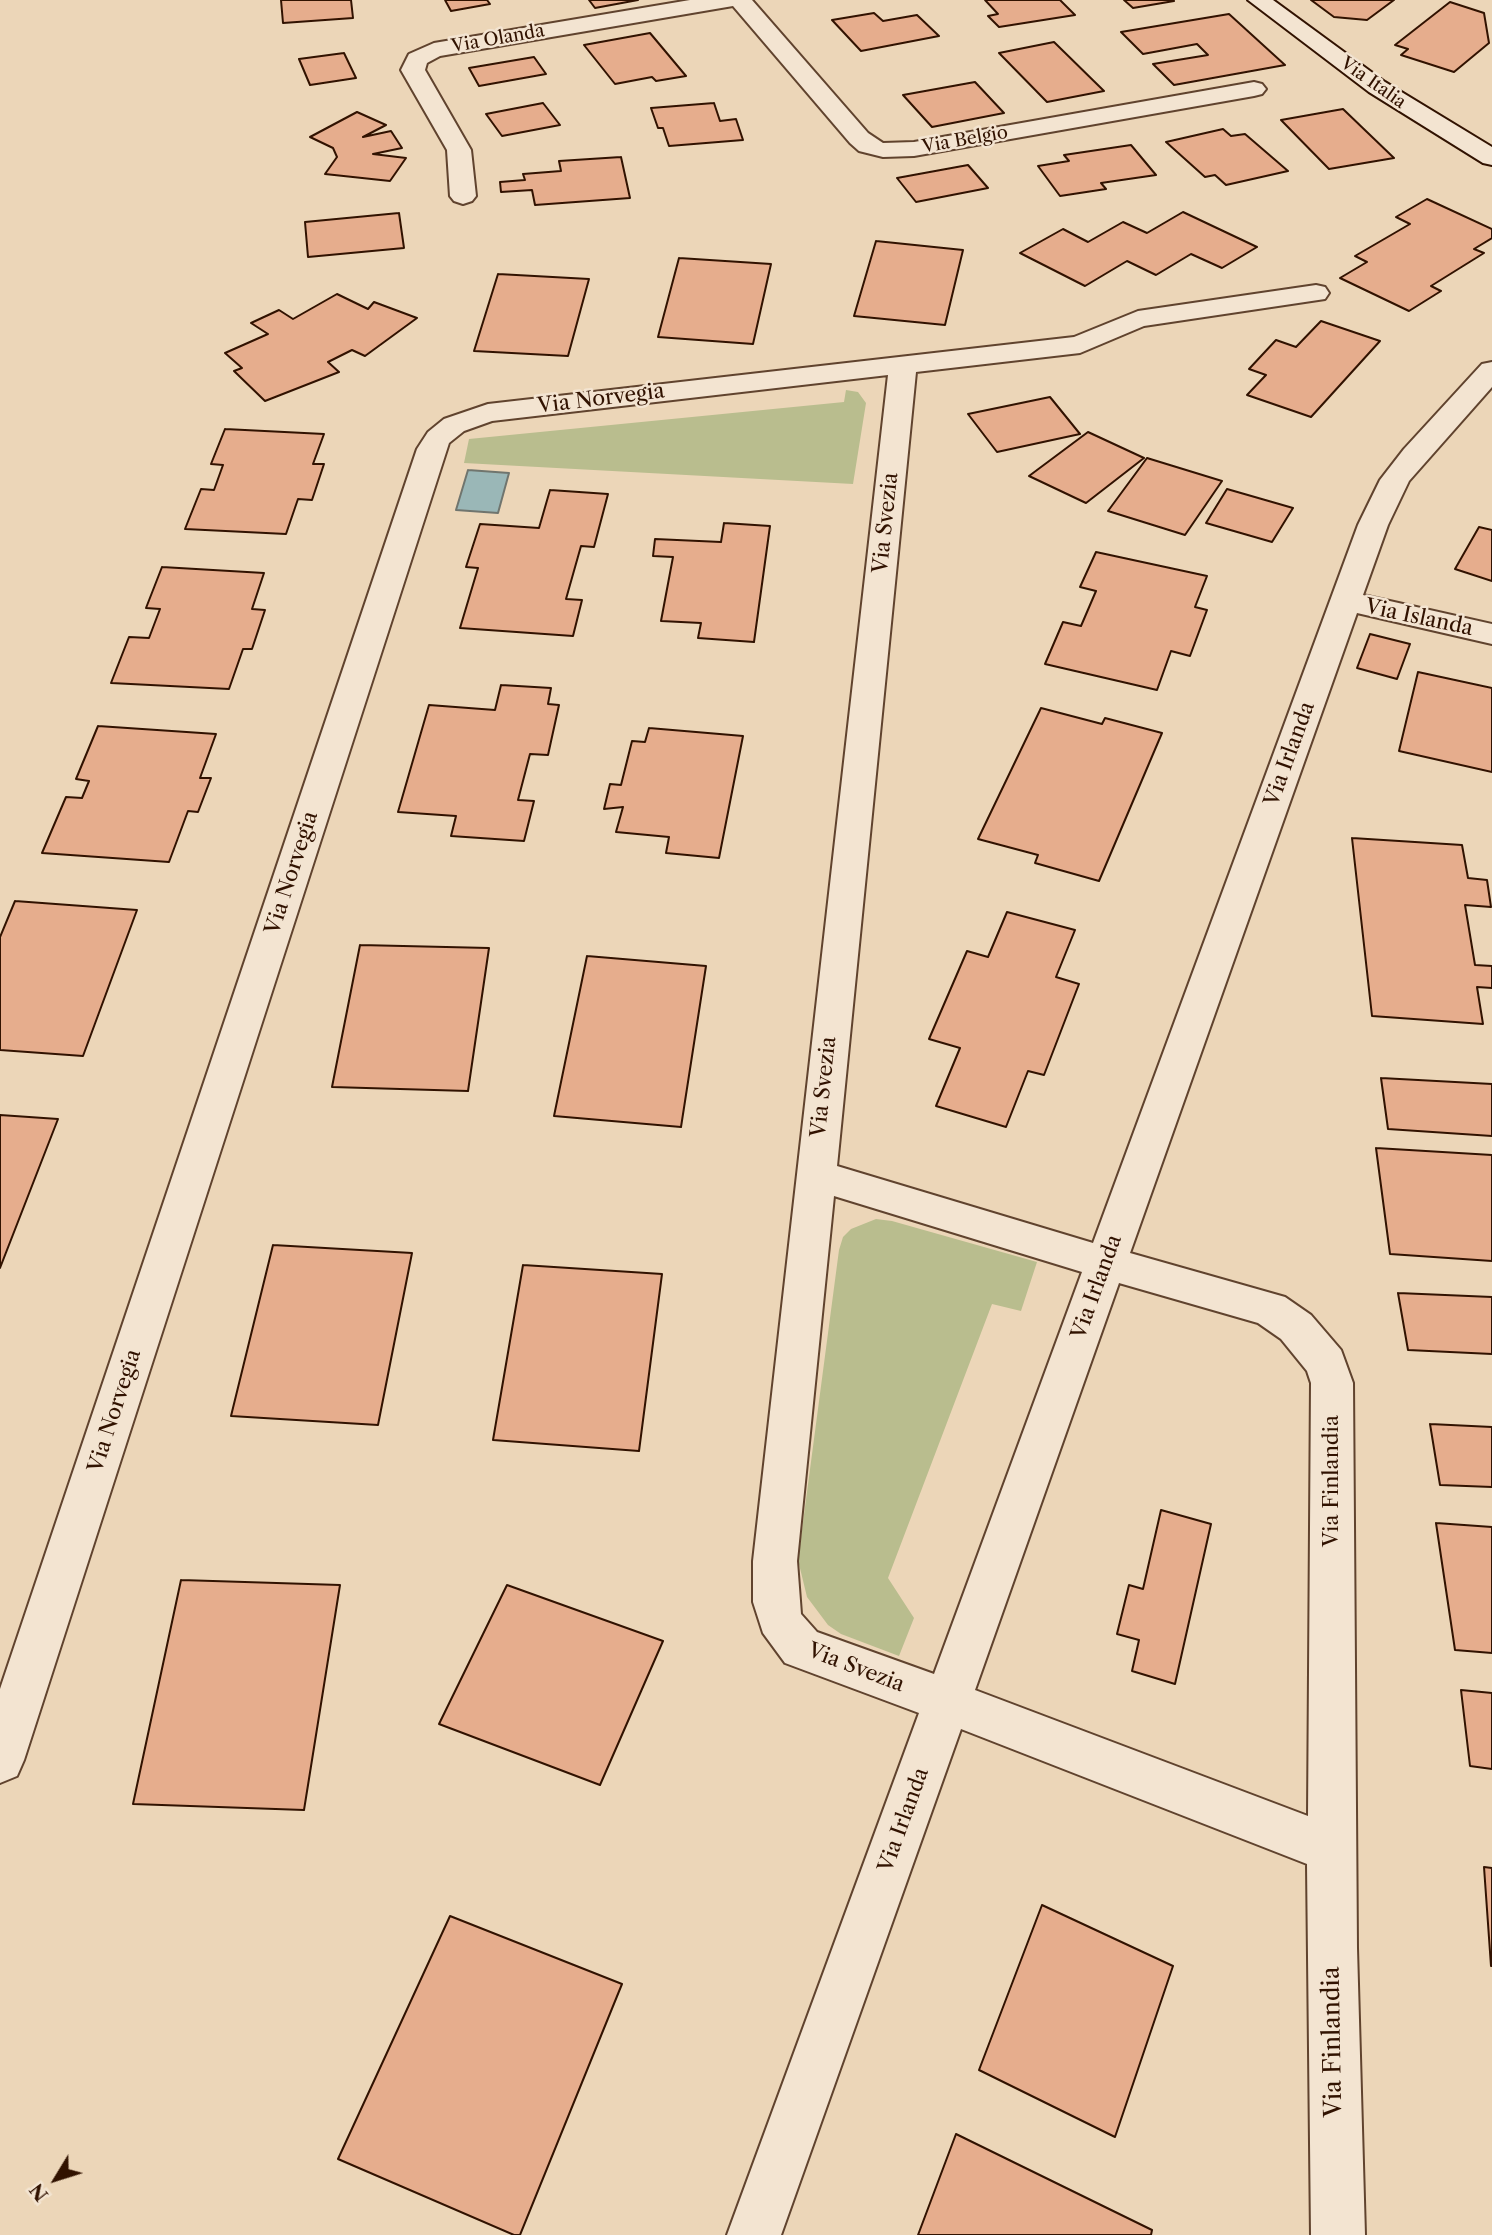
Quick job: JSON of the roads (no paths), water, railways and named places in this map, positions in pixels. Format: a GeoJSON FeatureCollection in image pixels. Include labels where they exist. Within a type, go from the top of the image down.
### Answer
{"type":"FeatureCollection","features":[{"type":"Feature","properties":{"kind":"street","name":"Via Olanda"},"geometry":{"type":"LineString","coordinates":[[463,196],[459,150],[413,70],[417,59],[434,50],[730,0]]}},
{"type":"Feature","properties":{"kind":"street","name":"Via Belgio"},"geometry":{"type":"LineString","coordinates":[[740,0],[859,138],[868,146],[883,150],[908,150],[1254,89]]}},
{"type":"Feature","properties":{"kind":"street","name":"Via Italia"},"geometry":{"type":"LineString","coordinates":[[1259,0],[1377,87],[1492,158]]}},
{"type":"Feature","properties":{"kind":"street","name":"Via Norvegia"},"geometry":{"type":"LineString","coordinates":[[0,1760],[434,443],[454,425],[488,413],[1080,345],[1138,319],[1315,293]]}},
{"type":"Feature","properties":{"kind":"street","name":"Via Svezia"},"geometry":{"type":"LineString","coordinates":[[903,364],[775,1561],[776,1602],[779,1618],[801,1648],[946,1701]]}},
{"type":"Feature","properties":{"kind":"street","name":"Via Irlanda"},"geometry":{"type":"LineString","coordinates":[[754,2235],[1373,525],[1395,480],[1435,430],[1492,370]]}},
{"type":"Feature","properties":{"kind":"street","name":"Via Islanda"},"geometry":{"type":"LineString","coordinates":[[1345,601],[1492,634]]}},
{"type":"Feature","properties":{"kind":"street","name":"Via Finlandia"},"geometry":{"type":"LineString","coordinates":[[815,1175],[1106,1263],[1270,1309],[1296,1326],[1326,1363],[1332,1383],[1332,2063],[1338,2235]]}},
{"type":"Feature","properties":{"kind":"street"},"geometry":{"type":"LineString","coordinates":[[946,1701],[1331,1849]]}},
{"type":"Feature","properties":{"kind":"water"},"geometry":{"type":"Polygon","coordinates":[[[468,470],[509,473],[498,513],[456,510],[468,470]]]}}]}
